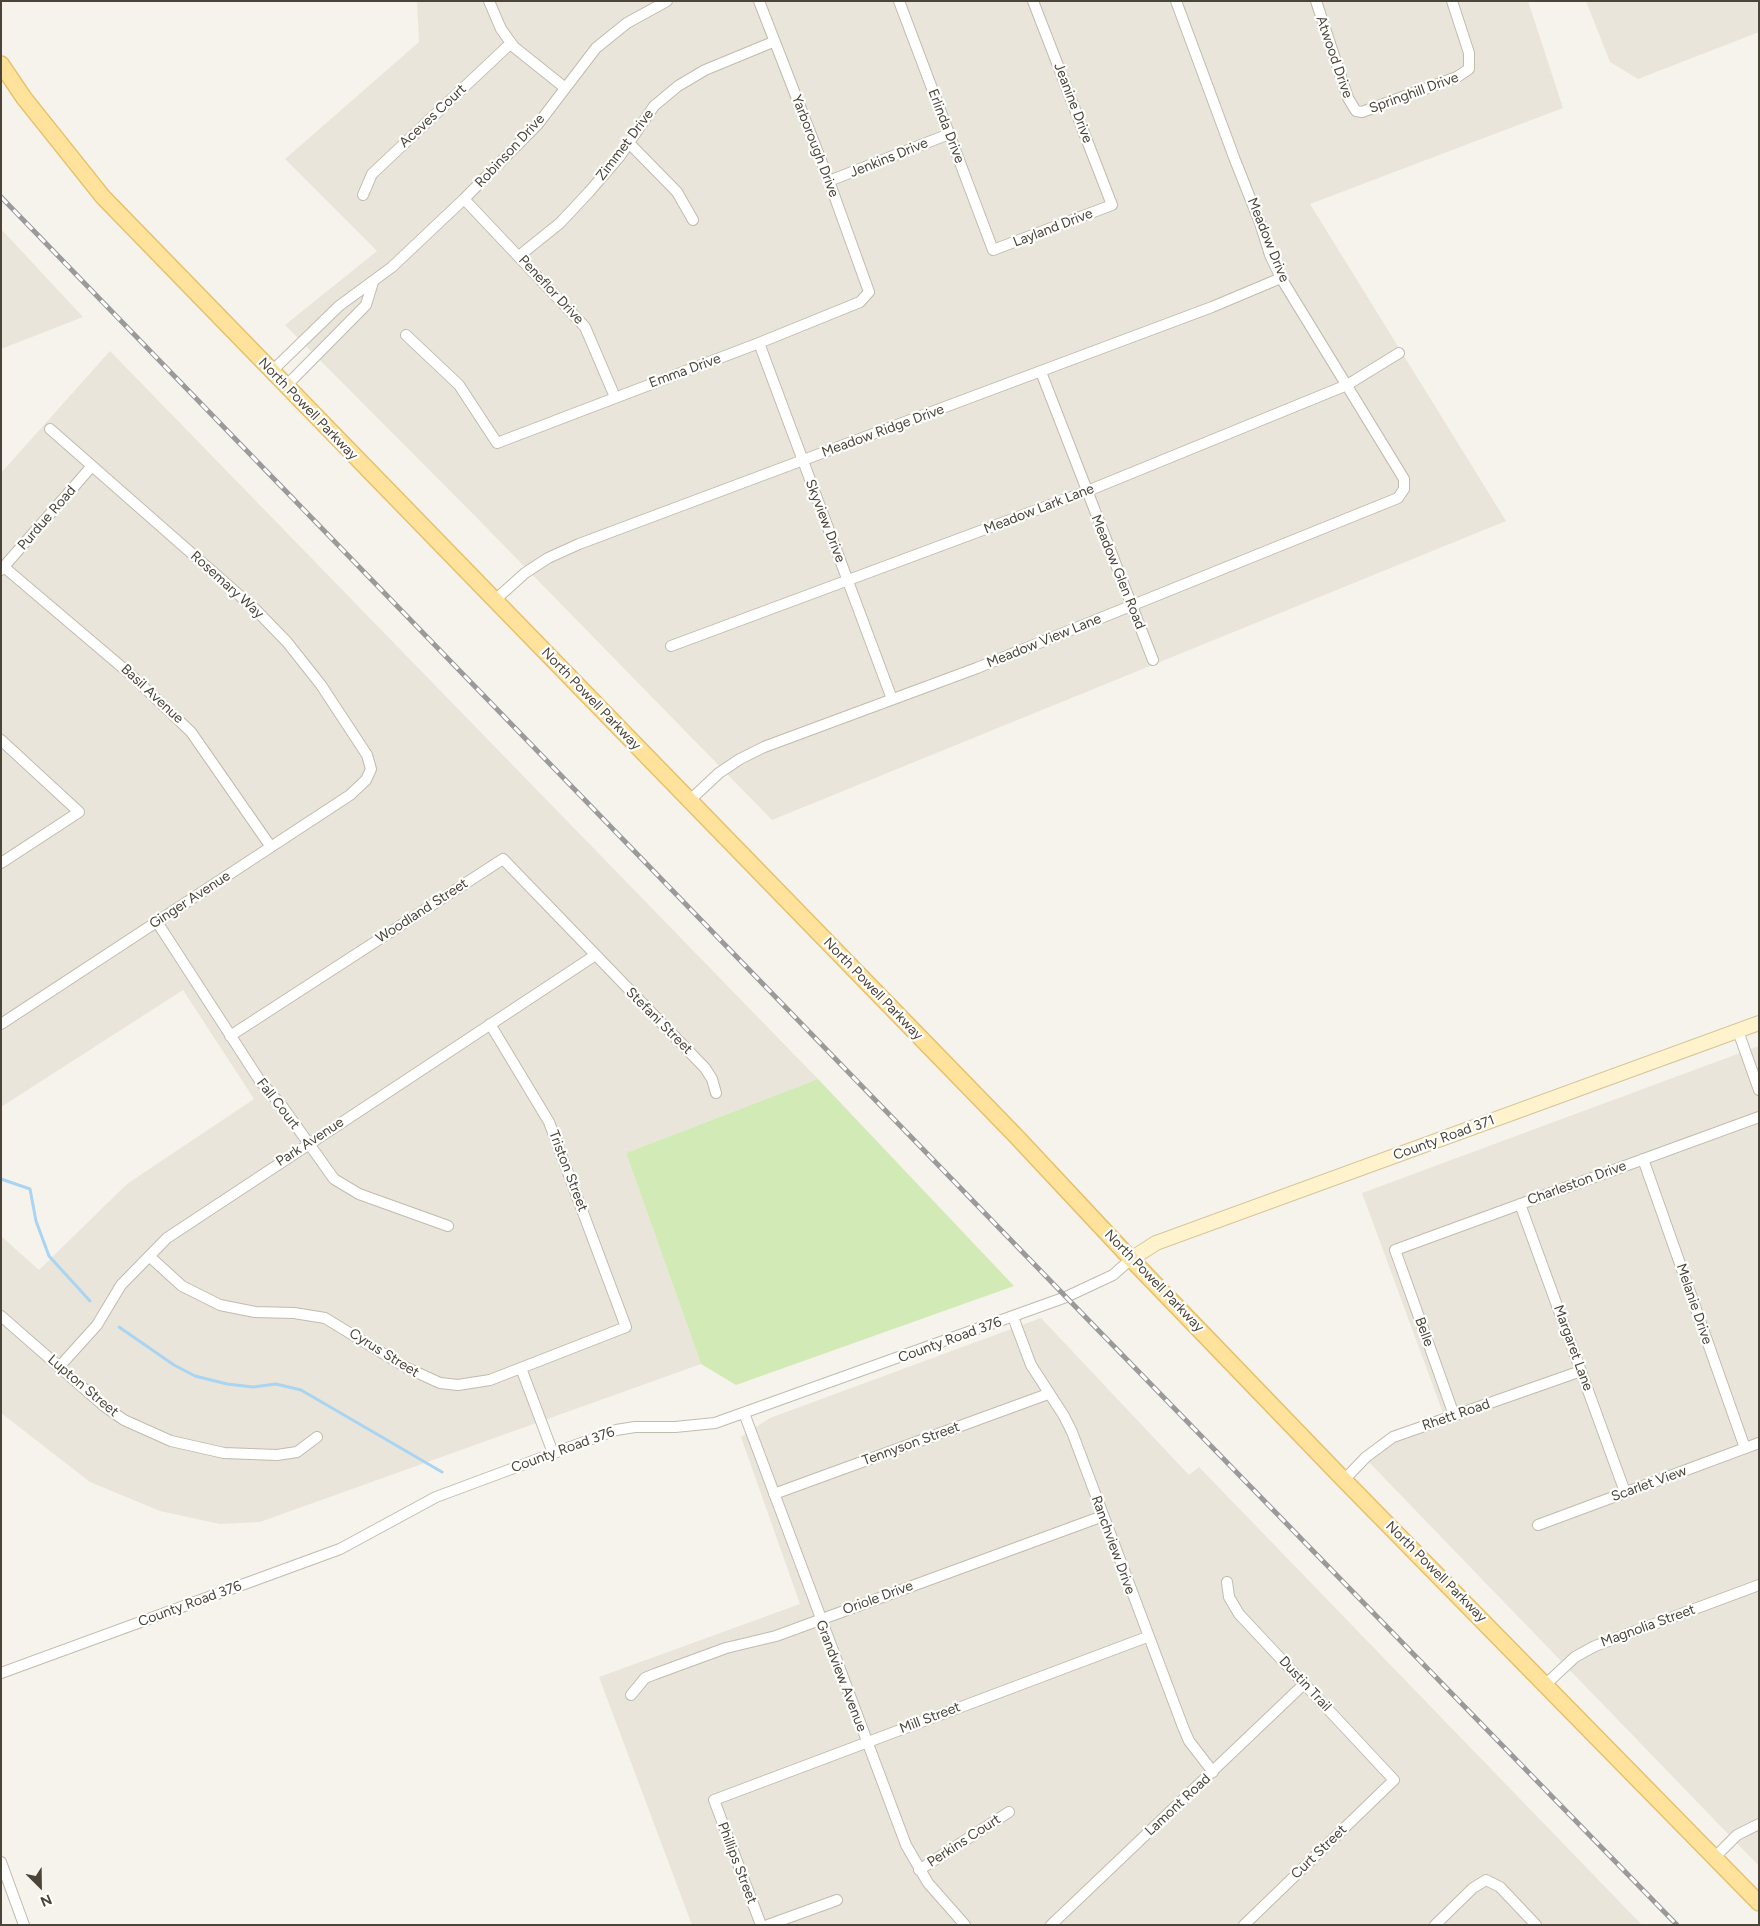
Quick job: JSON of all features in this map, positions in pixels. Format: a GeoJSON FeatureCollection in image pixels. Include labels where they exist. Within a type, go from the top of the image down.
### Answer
{"type":"FeatureCollection","features":[{"type":"Feature","properties":{"kind":"main road","name":"North Powell Parkway"},"geometry":{"type":"LineString","coordinates":[[1,64],[35,112],[103,197],[271,372],[1015,1135],[1131,1259],[1344,1480],[1759,1903]]}},
{"type":"Feature","properties":{"kind":"street"},"geometry":{"type":"LineString","coordinates":[[489,1],[501,29],[511,43],[564,87]]}},
{"type":"Feature","properties":{"kind":"street","name":"Robinson Drive"},"geometry":{"type":"LineString","coordinates":[[271,372],[339,306],[392,267],[464,199],[538,124],[564,87],[596,48],[627,23],[667,1]]}},
{"type":"Feature","properties":{"kind":"street","name":"Yarborough Drive"},"geometry":{"type":"LineString","coordinates":[[759,1],[773,42],[829,181],[869,292]]}},
{"type":"Feature","properties":{"kind":"street","name":"Erlinda Drive"},"geometry":{"type":"LineString","coordinates":[[899,1],[993,250]]}},
{"type":"Feature","properties":{"kind":"street","name":"Jeanine Drive"},"geometry":{"type":"LineString","coordinates":[[1033,1],[1112,205]]}},
{"type":"Feature","properties":{"kind":"street","name":"Meadow Drive"},"geometry":{"type":"LineString","coordinates":[[1176,1],[1260,223],[1270,255],[1281,278],[1404,479],[1404,489]]}},
{"type":"Feature","properties":{"kind":"street","name":"Atwood Drive"},"geometry":{"type":"LineString","coordinates":[[1316,1],[1348,98],[1356,111]]}},
{"type":"Feature","properties":{"kind":"street","name":"Springhill Drive"},"geometry":{"type":"LineString","coordinates":[[1356,111],[1367,111],[1465,74],[1469,69],[1469,53],[1452,1]]}},
{"type":"Feature","properties":{"kind":"street","name":"Zimmet Drive"},"geometry":{"type":"LineString","coordinates":[[519,256],[560,223],[629,143],[654,106],[678,86],[704,70],[773,42]]}},
{"type":"Feature","properties":{"kind":"street","name":"Aceves Court"},"geometry":{"type":"LineString","coordinates":[[363,195],[372,174],[511,43]]}},
{"type":"Feature","properties":{"kind":"street","name":"Jenkins Drive"},"geometry":{"type":"LineString","coordinates":[[829,181],[949,134]]}},
{"type":"Feature","properties":{"kind":"street"},"geometry":{"type":"LineString","coordinates":[[629,143],[678,192],[693,220]]}},
{"type":"Feature","properties":{"kind":"street","name":"Peneflor Drive"},"geometry":{"type":"LineString","coordinates":[[464,199],[585,327],[615,397]]}},
{"type":"Feature","properties":{"kind":"street","name":"Layland Drive"},"geometry":{"type":"LineString","coordinates":[[993,250],[1112,205]]}},
{"type":"Feature","properties":{"kind":"street","name":"Meadow Ridge Drive"},"geometry":{"type":"LineString","coordinates":[[495,600],[525,573],[548,558],[579,544],[1041,372],[1212,307],[1281,278]]}},
{"type":"Feature","properties":{"kind":"street"},"geometry":{"type":"LineString","coordinates":[[286,387],[366,305],[373,282]]}},
{"type":"Feature","properties":{"kind":"street","name":"Emma Drive"},"geometry":{"type":"LineString","coordinates":[[406,335],[459,385],[497,443],[759,343],[860,302],[869,292]]}},
{"type":"Feature","properties":{"kind":"street","name":"Skyview Drive"},"geometry":{"type":"LineString","coordinates":[[759,343],[892,699]]}},
{"type":"Feature","properties":{"kind":"street","name":"Meadow Lark Lane"},"geometry":{"type":"LineString","coordinates":[[671,646],[1086,492],[1347,385],[1399,353]]}},
{"type":"Feature","properties":{"kind":"street","name":"Meadow Glen Road"},"geometry":{"type":"LineString","coordinates":[[1041,372],[1086,492],[1153,660]]}},
{"type":"Feature","properties":{"kind":"street","name":"Rosemary Way"},"geometry":{"type":"LineString","coordinates":[[50,429],[255,609],[287,642],[321,685],[367,756],[371,769]]}},
{"type":"Feature","properties":{"kind":"street","name":"Purdue Road"},"geometry":{"type":"LineString","coordinates":[[3,569],[92,466]]}},
{"type":"Feature","properties":{"kind":"street","name":"Meadow View Lane"},"geometry":{"type":"LineString","coordinates":[[689,801],[719,774],[756,751],[1131,606],[1398,498],[1404,489]]}},
{"type":"Feature","properties":{"kind":"street","name":"Basil Avenue"},"geometry":{"type":"LineString","coordinates":[[3,569],[143,685],[191,732],[271,847]]}},
{"type":"Feature","properties":{"kind":"street"},"geometry":{"type":"LineString","coordinates":[[1,740],[79,812],[1,863]]}},
{"type":"Feature","properties":{"kind":"street","name":"Ginger Avenue"},"geometry":{"type":"LineString","coordinates":[[1,1024],[350,795],[366,780],[371,769]]}},
{"type":"Feature","properties":{"kind":"street","name":"Woodland Street"},"geometry":{"type":"LineString","coordinates":[[230,1036],[503,859],[594,956]]}},
{"type":"Feature","properties":{"kind":"street","name":"Fall Court"},"geometry":{"type":"LineString","coordinates":[[158,922],[260,1081],[282,1106],[334,1179],[344,1187],[448,1226]]}},
{"type":"Feature","properties":{"kind":"street","name":"Park Avenue"},"geometry":{"type":"LineString","coordinates":[[60,1366],[97,1325],[121,1285],[149,1256],[187,1223],[594,956]]}},
{"type":"Feature","properties":{"kind":"street","name":"Stefani Street"},"geometry":{"type":"LineString","coordinates":[[594,956],[705,1068],[712,1079],[716,1093]]}},
{"type":"Feature","properties":{"kind":"street","name":"County Road 371"},"geometry":{"type":"LineString","coordinates":[[1131,1259],[1156,1243],[1759,1023]]}},
{"type":"Feature","properties":{"kind":"street","name":"Triston Street"},"geometry":{"type":"LineString","coordinates":[[490,1024],[552,1128],[626,1327]]}},
{"type":"Feature","properties":{"kind":"street"},"geometry":{"type":"LineString","coordinates":[[1738,1031],[1759,1090]]}},
{"type":"Feature","properties":{"kind":"street","name":"Charleston Drive"},"geometry":{"type":"LineString","coordinates":[[1395,1250],[1759,1117]]}},
{"type":"Feature","properties":{"kind":"street","name":"Melanie Drive"},"geometry":{"type":"LineString","coordinates":[[1643,1159],[1745,1448]]}},
{"type":"Feature","properties":{"kind":"street","name":"Margaret Lane"},"geometry":{"type":"LineString","coordinates":[[1520,1204],[1625,1492]]}},
{"type":"Feature","properties":{"kind":"street","name":"Belle"},"geometry":{"type":"LineString","coordinates":[[1395,1250],[1454,1415]]}},
{"type":"Feature","properties":{"kind":"street","name":"Cyrus Street"},"geometry":{"type":"LineString","coordinates":[[149,1256],[182,1286],[220,1305],[255,1312],[294,1313],[325,1318],[407,1368],[440,1383],[474,1384],[521,1368],[626,1327]]}},
{"type":"Feature","properties":{"kind":"street","name":"County Road 376"},"geometry":{"type":"LineString","coordinates":[[1,1673],[340,1549],[436,1497],[553,1453],[616,1430],[635,1427],[675,1427],[715,1423],[1066,1297],[1113,1276],[1131,1259]]}},
{"type":"Feature","properties":{"kind":"street","name":"Lupton Street"},"geometry":{"type":"LineString","coordinates":[[1,1316],[104,1406],[124,1420],[171,1441],[224,1453],[269,1455],[297,1452],[317,1437]]}},
{"type":"Feature","properties":{"kind":"street","name":"Ranchview Drive"},"geometry":{"type":"LineString","coordinates":[[1013,1317],[1031,1364],[1072,1432],[1147,1636],[1189,1741],[1213,1772]]}},
{"type":"Feature","properties":{"kind":"street"},"geometry":{"type":"LineString","coordinates":[[521,1368],[553,1453]]}},
{"type":"Feature","properties":{"kind":"street","name":"Rhett Road"},"geometry":{"type":"LineString","coordinates":[[1344,1480],[1366,1457],[1393,1437],[1581,1371]]}},
{"type":"Feature","properties":{"kind":"street","name":"Tennyson Street"},"geometry":{"type":"LineString","coordinates":[[774,1494],[1048,1394]]}},
{"type":"Feature","properties":{"kind":"street","name":"Grandview Avenue"},"geometry":{"type":"LineString","coordinates":[[744,1413],[906,1846],[919,1870],[965,1925]]}},
{"type":"Feature","properties":{"kind":"street","name":"Scarlet View"},"geometry":{"type":"LineString","coordinates":[[1538,1525],[1759,1443]]}},
{"type":"Feature","properties":{"kind":"street","name":"Oriole Drive"},"geometry":{"type":"LineString","coordinates":[[631,1694],[645,1678],[655,1674],[726,1648],[776,1636],[1103,1516]]}},
{"type":"Feature","properties":{"kind":"street","name":"Dustin Trail"},"geometry":{"type":"LineString","coordinates":[[1227,1582],[1229,1597],[1239,1614],[1394,1780]]}},
{"type":"Feature","properties":{"kind":"street","name":"Magnolia Street"},"geometry":{"type":"LineString","coordinates":[[1546,1684],[1575,1657],[1595,1646],[1759,1585]]}},
{"type":"Feature","properties":{"kind":"street","name":"Mill Street"},"geometry":{"type":"LineString","coordinates":[[714,1800],[1147,1636]]}},
{"type":"Feature","properties":{"kind":"street","name":"Lamont Road"},"geometry":{"type":"LineString","coordinates":[[1051,1925],[1304,1684]]}},
{"type":"Feature","properties":{"kind":"street","name":"Curt Street"},"geometry":{"type":"LineString","coordinates":[[1244,1925],[1394,1780]]}},
{"type":"Feature","properties":{"kind":"street","name":"Phillips Street"},"geometry":{"type":"LineString","coordinates":[[714,1800],[761,1925]]}},
{"type":"Feature","properties":{"kind":"street","name":"Perkins Court"},"geometry":{"type":"LineString","coordinates":[[919,1870],[1009,1812]]}},
{"type":"Feature","properties":{"kind":"street"},"geometry":{"type":"LineString","coordinates":[[1714,1858],[1737,1834],[1759,1824]]}},
{"type":"Feature","properties":{"kind":"street"},"geometry":{"type":"LineString","coordinates":[[1,1862],[24,1925]]}},
{"type":"Feature","properties":{"kind":"street"},"geometry":{"type":"LineString","coordinates":[[1435,1925],[1473,1888],[1486,1880],[1500,1887],[1536,1925]]}},
{"type":"Feature","properties":{"kind":"street"},"geometry":{"type":"LineString","coordinates":[[768,1925],[837,1900]]}},
{"type":"Feature","properties":{"kind":"shaded area"},"geometry":{"type":"Polygon","coordinates":[[[417,1],[1528,1],[1563,108],[1310,204],[1506,521],[772,820],[285,325],[377,251],[285,159],[419,42],[417,1]]]}},
{"type":"Feature","properties":{"kind":"shaded area"},"geometry":{"type":"Polygon","coordinates":[[[1586,1],[1759,1],[1759,32],[1638,79],[1610,62],[1586,1]]]}},
{"type":"Feature","properties":{"kind":"shaded area"},"geometry":{"type":"Polygon","coordinates":[[[1,229],[83,317],[1,349],[1,229]]]}},
{"type":"Feature","properties":{"kind":"shaded area"},"geometry":{"type":"Polygon","coordinates":[[[110,351],[818,1079],[626,1153],[701,1364],[260,1522],[220,1524],[160,1511],[90,1482],[1,1413],[1,1236],[39,1270],[127,1184],[254,1099],[183,990],[1,1107],[1,473],[110,351]]]}},
{"type":"Feature","properties":{"kind":"shaded area"},"geometry":{"type":"Polygon","coordinates":[[[1759,1046],[1759,1866],[1361,1454],[1388,1433],[1443,1413],[1362,1193],[1759,1046]]]}},
{"type":"Feature","properties":{"kind":"shaded area"},"geometry":{"type":"Polygon","coordinates":[[[1041,1318],[1189,1475],[1199,1467],[1642,1925],[692,1925],[599,1677],[800,1604],[741,1437],[770,1418],[1041,1318]]]}},
{"type":"Feature","properties":{"kind":"green space"},"geometry":{"type":"Polygon","coordinates":[[[818,1079],[1014,1286],[736,1385],[701,1364],[626,1153],[818,1079]]]}},
{"type":"Feature","properties":{"kind":"waterway"},"geometry":{"type":"LineString","coordinates":[[1,1179],[30,1189],[36,1221],[49,1256],[90,1301]]}},
{"type":"Feature","properties":{"kind":"waterway"},"geometry":{"type":"LineString","coordinates":[[119,1327],[174,1365],[195,1376],[227,1384],[253,1387],[276,1384],[301,1390],[442,1472]]}},
{"type":"Feature","properties":{"kind":"railway"},"geometry":{"type":"LineString","coordinates":[[1,197],[1677,1925]]}}]}
